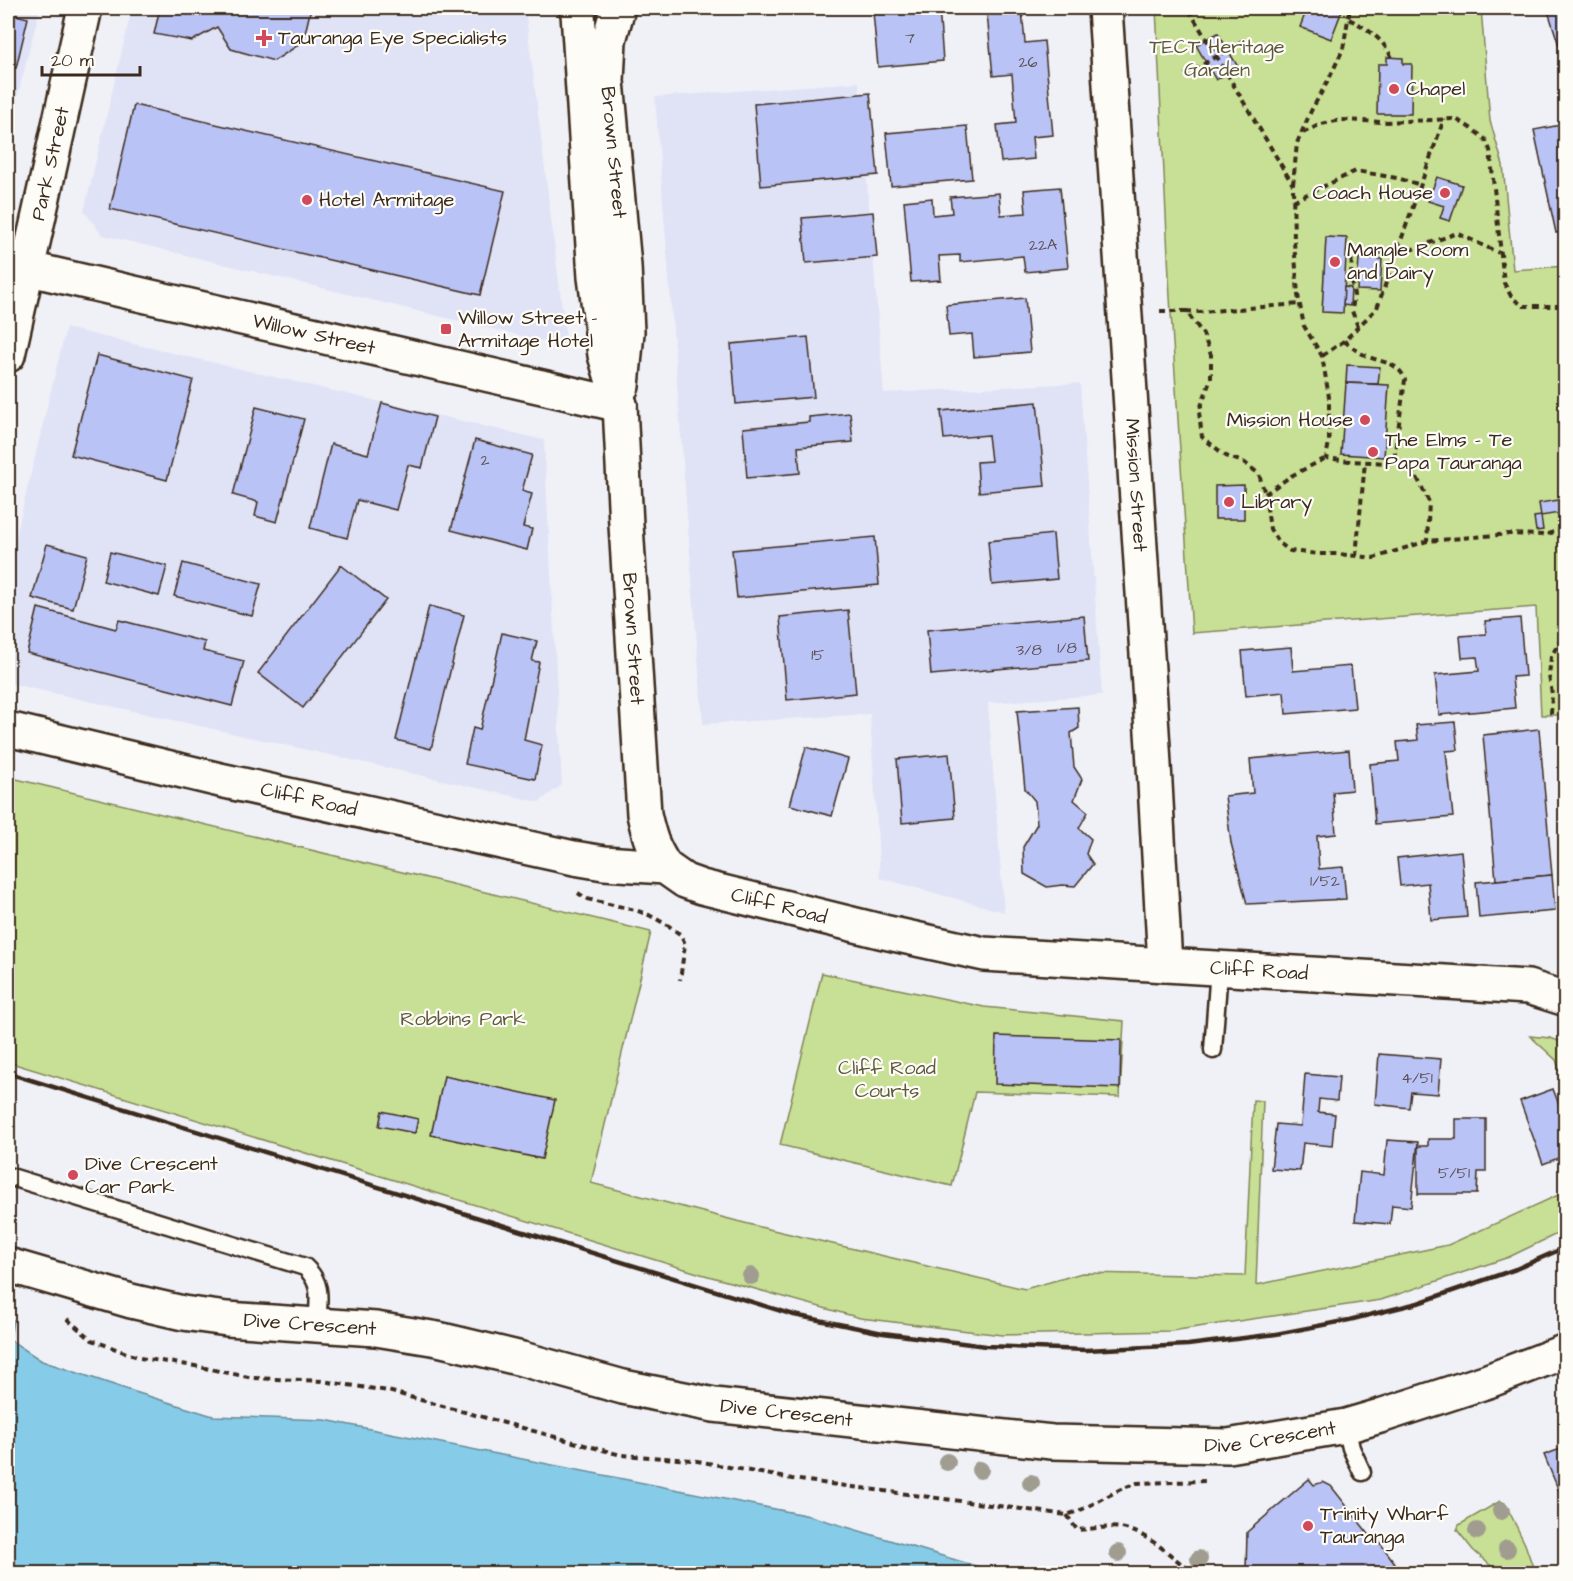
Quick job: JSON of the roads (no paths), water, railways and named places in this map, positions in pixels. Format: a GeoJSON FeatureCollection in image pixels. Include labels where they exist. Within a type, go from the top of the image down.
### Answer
{"type":"FeatureCollection","features":[{"type":"Feature","properties":{"kind":"street","name":"Park Street"},"geometry":{"type":"LineString","coordinates":[[8,354],[17,266],[85,8]]}},
{"type":"Feature","properties":{"kind":"street","name":"Brown Street"},"geometry":{"type":"LineString","coordinates":[[618,8],[609,40],[607,81],[624,266],[627,332],[620,405],[626,525],[644,814],[650,839],[665,867]]}},
{"type":"Feature","properties":{"kind":"street","name":"Mission Street"},"geometry":{"type":"LineString","coordinates":[[1105,8],[1165,965]]}},
{"type":"Feature","properties":{"kind":"street","name":"Brown Street"},"geometry":{"type":"LineString","coordinates":[[578,9],[595,277],[605,355],[620,405]]}},
{"type":"Feature","properties":{"kind":"street","name":"Willow Street"},"geometry":{"type":"LineString","coordinates":[[17,266],[620,405]]}},
{"type":"Feature","properties":{"kind":"street","name":"Cliff Road"},"geometry":{"type":"LineString","coordinates":[[8,729],[232,782],[574,858],[604,863],[665,867],[685,881],[702,887],[984,954],[1528,987],[1566,999]]}},
{"type":"Feature","properties":{"kind":"street","name":"Dive Crescent"},"geometry":{"type":"LineString","coordinates":[[8,1265],[131,1301],[183,1313],[226,1319],[376,1329],[438,1339],[623,1387],[714,1405],[1052,1442],[1228,1446],[1346,1426],[1488,1381],[1566,1351]]}},
{"type":"Feature","properties":{"kind":"lane"},"geometry":{"type":"LineString","coordinates":[[1213,1050],[1219,968]]}},
{"type":"Feature","properties":{"kind":"lane"},"geometry":{"type":"LineString","coordinates":[[8,1176],[305,1267],[314,1275],[318,1284],[317,1325]]}},
{"type":"Feature","properties":{"kind":"lane"},"geometry":{"type":"LineString","coordinates":[[1346,1426],[1351,1448],[1362,1472]]}},
{"type":"Feature","properties":{"kind":"water"},"geometry":{"type":"Polygon","coordinates":[[[8,1320],[13,1320],[10,1340],[42,1361],[213,1416],[325,1420],[810,1516],[999,1573],[8,1573],[8,1320]]]}},
{"type":"Feature","properties":{"kind":"railway"},"geometry":{"type":"LineString","coordinates":[[8,1073],[794,1315],[883,1333],[986,1346],[1086,1350],[1188,1345],[1276,1334],[1349,1320],[1418,1303],[1516,1269],[1566,1247]]}},
{"type":"Feature","properties":{"kind":"place","name":"Tauranga Eye Specialists"},"geometry":{"type":"Point","coordinates":[264,38]}},
{"type":"Feature","properties":{"kind":"place","name":"Chapel"},"geometry":{"type":"Point","coordinates":[1394,89]}},
{"type":"Feature","properties":{"kind":"place","name":"Coach House"},"geometry":{"type":"Point","coordinates":[1445,193]}},
{"type":"Feature","properties":{"kind":"place","name":"Hotel Armitage"},"geometry":{"type":"Point","coordinates":[307,200]}},
{"type":"Feature","properties":{"kind":"place","name":"Mangle Room and Dairy"},"geometry":{"type":"Point","coordinates":[1335,262]}},
{"type":"Feature","properties":{"kind":"place","name":"Willow Street - Armitage Hotel"},"geometry":{"type":"Point","coordinates":[446,329]}},
{"type":"Feature","properties":{"kind":"place","name":"Mission House"},"geometry":{"type":"Point","coordinates":[1365,420]}},
{"type":"Feature","properties":{"kind":"place","name":"The Elms - Te Papa Tauranga"},"geometry":{"type":"Point","coordinates":[1373,452]}},
{"type":"Feature","properties":{"kind":"place","name":"Library"},"geometry":{"type":"Point","coordinates":[1229,502]}},
{"type":"Feature","properties":{"kind":"place","name":"Dive Crescent Car Park"},"geometry":{"type":"Point","coordinates":[73,1175]}},
{"type":"Feature","properties":{"kind":"place","name":"Trinity Wharf Tauranga"},"geometry":{"type":"Point","coordinates":[1308,1526]}},
{"type":"Feature","properties":{"kind":"park label","name":"TECT Heritage Garden"},"geometry":{"type":"Point","coordinates":[1217,58]}},
{"type":"Feature","properties":{"kind":"park label","name":"Robbins Park"},"geometry":{"type":"Point","coordinates":[463,1019]}},
{"type":"Feature","properties":{"kind":"park label","name":"Cliff Road Courts"},"geometry":{"type":"Point","coordinates":[887,1080]}}]}
